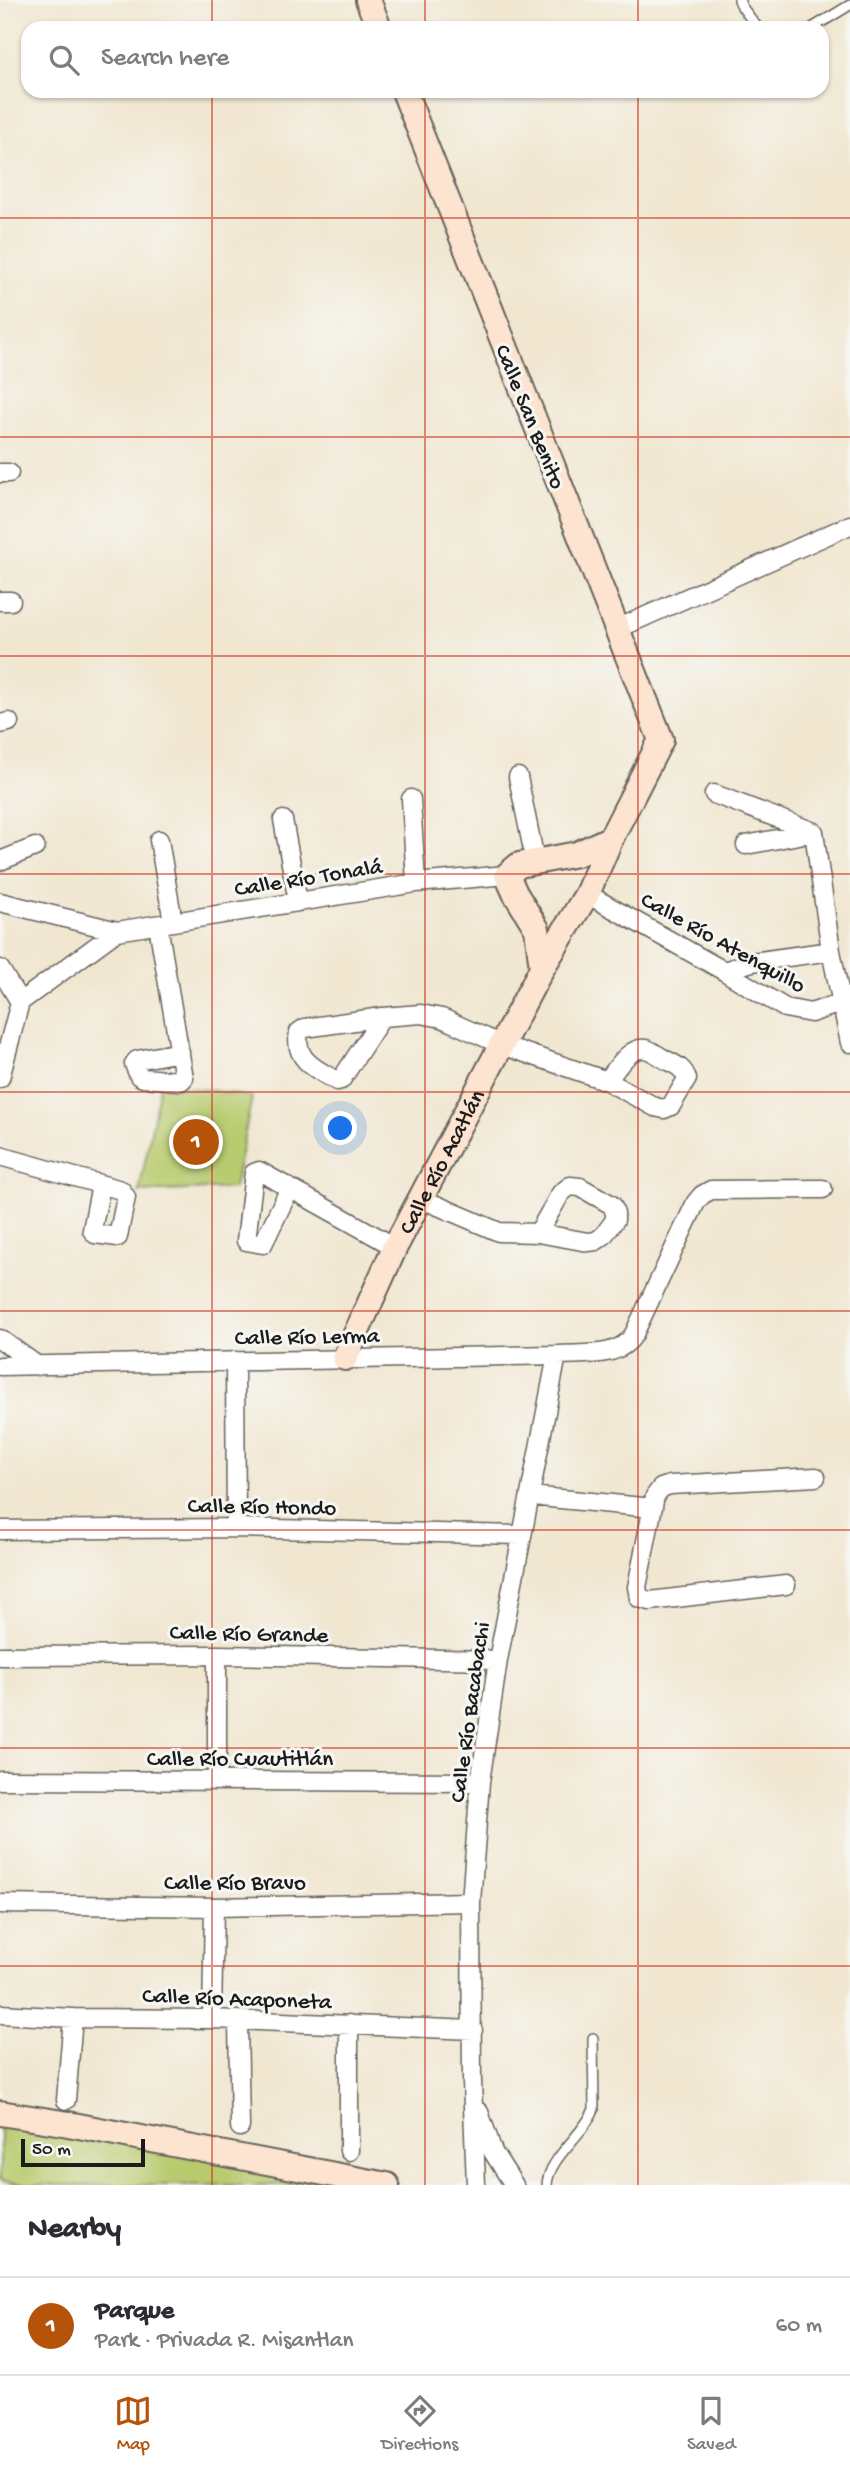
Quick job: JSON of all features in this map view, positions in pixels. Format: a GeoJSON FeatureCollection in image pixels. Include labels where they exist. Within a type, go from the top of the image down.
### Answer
{"type":"FeatureCollection","features":[{"type":"Feature","properties":{"kind":"street"},"geometry":{"type":"LineString","coordinates":[[368,0],[376,21]]}},
{"type":"Feature","properties":{"kind":"street","name":"Calle San Benito"},"geometry":{"type":"LineString","coordinates":[[407,98],[661,740]]}},
{"type":"Feature","properties":{"kind":"street"},"geometry":{"type":"LineString","coordinates":[[617,629],[850,525]]}},
{"type":"Feature","properties":{"kind":"street","name":"Calle Río Acatlán"},"geometry":{"type":"LineString","coordinates":[[345,1358],[395,1247],[542,968],[591,884],[611,838],[661,740]]}},
{"type":"Feature","properties":{"kind":"street"},"geometry":{"type":"LineString","coordinates":[[518,777],[535,860]]}},
{"type":"Feature","properties":{"kind":"street"},"geometry":{"type":"LineString","coordinates":[[714,794],[814,832]]}},
{"type":"Feature","properties":{"kind":"street"},"geometry":{"type":"LineString","coordinates":[[411,799],[416,883]]}},
{"type":"Feature","properties":{"kind":"street"},"geometry":{"type":"LineString","coordinates":[[283,820],[298,902]]}},
{"type":"Feature","properties":{"kind":"street"},"geometry":{"type":"LineString","coordinates":[[746,845],[814,832]]}},
{"type":"Feature","properties":{"kind":"street","name":"Calle Río Atenquillo"},"geometry":{"type":"LineString","coordinates":[[814,832],[831,951],[850,1043]]}},
{"type":"Feature","properties":{"kind":"street"},"geometry":{"type":"LineString","coordinates":[[542,968],[537,929],[507,875],[519,865],[577,854],[611,838]]}},
{"type":"Feature","properties":{"kind":"street"},"geometry":{"type":"LineString","coordinates":[[159,840],[165,924],[180,1052]]}},
{"type":"Feature","properties":{"kind":"street"},"geometry":{"type":"LineString","coordinates":[[0,861],[34,847]]}},
{"type":"Feature","properties":{"kind":"street"},"geometry":{"type":"LineString","coordinates":[[577,854],[591,884]]}},
{"type":"Feature","properties":{"kind":"street","name":"Calle Río Tonalá"},"geometry":{"type":"LineString","coordinates":[[0,902],[117,931],[416,883],[507,875]]}},
{"type":"Feature","properties":{"kind":"street","name":"Calle Río Atenquillo"},"geometry":{"type":"LineString","coordinates":[[591,884],[785,1008],[811,1013],[840,1003]]}},
{"type":"Feature","properties":{"kind":"street"},"geometry":{"type":"LineString","coordinates":[[537,929],[566,931]]}},
{"type":"Feature","properties":{"kind":"street","name":"Calle Río Tonalá"},"geometry":{"type":"LineString","coordinates":[[20,1002],[117,931]]}},
{"type":"Feature","properties":{"kind":"street"},"geometry":{"type":"LineString","coordinates":[[724,971],[752,962],[831,951]]}},
{"type":"Feature","properties":{"kind":"street"},"geometry":{"type":"LineString","coordinates":[[0,969],[20,1002],[0,1078]]}},
{"type":"Feature","properties":{"kind":"street"},"geometry":{"type":"LineString","coordinates":[[382,1017],[341,1080],[337,1081],[309,1065],[301,1056],[297,1039],[299,1032],[305,1028],[382,1017],[421,1014],[442,1018],[502,1045],[607,1081]]}},
{"type":"Feature","properties":{"kind":"street"},"geometry":{"type":"LineString","coordinates":[[0,1156],[101,1185],[125,1193],[118,1237],[95,1234],[92,1230],[101,1185]]}},
{"type":"Feature","properties":{"kind":"street"},"geometry":{"type":"LineString","coordinates":[[290,1188],[395,1247]]}},
{"type":"Feature","properties":{"kind":"street","name":"Calle Río Lerma"},"geometry":{"type":"LineString","coordinates":[[0,1366],[557,1355],[615,1351],[627,1345],[634,1334],[696,1202],[702,1195],[711,1189],[823,1189]]}},
{"type":"Feature","properties":{"kind":"street"},"geometry":{"type":"LineString","coordinates":[[422,1199],[499,1233],[538,1233]]}},
{"type":"Feature","properties":{"kind":"street"},"geometry":{"type":"LineString","coordinates":[[0,1339],[38,1366]]}},
{"type":"Feature","properties":{"kind":"street","name":"Calle Río Bacabachi"},"geometry":{"type":"LineString","coordinates":[[476,2185],[472,2081],[471,1902],[480,1782],[498,1660],[557,1355]]}},
{"type":"Feature","properties":{"kind":"street"},"geometry":{"type":"LineString","coordinates":[[235,1361],[236,1528]]}},
{"type":"Feature","properties":{"kind":"street"},"geometry":{"type":"LineString","coordinates":[[786,1585],[650,1601],[639,1598],[636,1587],[655,1496],[661,1488],[670,1485],[816,1477]]}},
{"type":"Feature","properties":{"kind":"street"},"geometry":{"type":"LineString","coordinates":[[530,1496],[653,1508]]}},
{"type":"Feature","properties":{"kind":"street","name":"Calle Río Hondo"},"geometry":{"type":"LineString","coordinates":[[0,1530],[236,1528],[522,1535]]}},
{"type":"Feature","properties":{"kind":"street"},"geometry":{"type":"LineString","coordinates":[[217,1655],[217,1781]]}},
{"type":"Feature","properties":{"kind":"street","name":"Calle Río Grande"},"geometry":{"type":"LineString","coordinates":[[0,1656],[217,1655],[498,1660]]}},
{"type":"Feature","properties":{"kind":"street","name":"Calle Río Cuautitlán"},"geometry":{"type":"LineString","coordinates":[[0,1780],[480,1782]]}},
{"type":"Feature","properties":{"kind":"street","name":"Calle Río Bravo"},"geometry":{"type":"LineString","coordinates":[[0,1904],[214,1907],[471,1902]]}},
{"type":"Feature","properties":{"kind":"street"},"geometry":{"type":"LineString","coordinates":[[212,2019],[214,1907]]}},
{"type":"Feature","properties":{"kind":"street","name":"Calle Río Acaponeta"},"geometry":{"type":"LineString","coordinates":[[0,2014],[73,2018],[212,2019],[473,2030]]}},
{"type":"Feature","properties":{"kind":"street"},"geometry":{"type":"LineString","coordinates":[[66,2100],[73,2018]]}},
{"type":"Feature","properties":{"kind":"street"},"geometry":{"type":"LineString","coordinates":[[238,2021],[240,2127]]}},
{"type":"Feature","properties":{"kind":"street"},"geometry":{"type":"LineString","coordinates":[[349,2024],[349,2151]]}},
{"type":"Feature","properties":{"kind":"street","name":"Calle Río Bacabachi"},"geometry":{"type":"LineString","coordinates":[[472,2081],[488,2139],[514,2185]]}},
{"type":"Feature","properties":{"kind":"street"},"geometry":{"type":"LineString","coordinates":[[0,2113],[387,2185]]}},
{"type":"Feature","properties":{"kind":"lane"},"geometry":{"type":"LineString","coordinates":[[739,0],[753,21]]}},
{"type":"Feature","properties":{"kind":"lane"},"geometry":{"type":"LineString","coordinates":[[824,21],[850,5]]}},
{"type":"Feature","properties":{"kind":"lane"},"geometry":{"type":"LineString","coordinates":[[547,2185],[547,2176],[553,2166],[590,2119],[594,2109],[593,2038]]}},
{"type":"Feature","properties":{"kind":"green space"},"geometry":{"type":"Polygon","coordinates":[[[160,1086],[252,1097],[234,1188],[139,1192],[160,1086]]]}},
{"type":"Feature","properties":{"kind":"green space"},"geometry":{"type":"Polygon","coordinates":[[[0,2120],[358,2185],[28,2185],[0,2181],[0,2120]]]}},
{"type":"Feature","properties":{"kind":"place","name":"Parque"},"geometry":{"type":"Point","coordinates":[196,1142]}}]}
